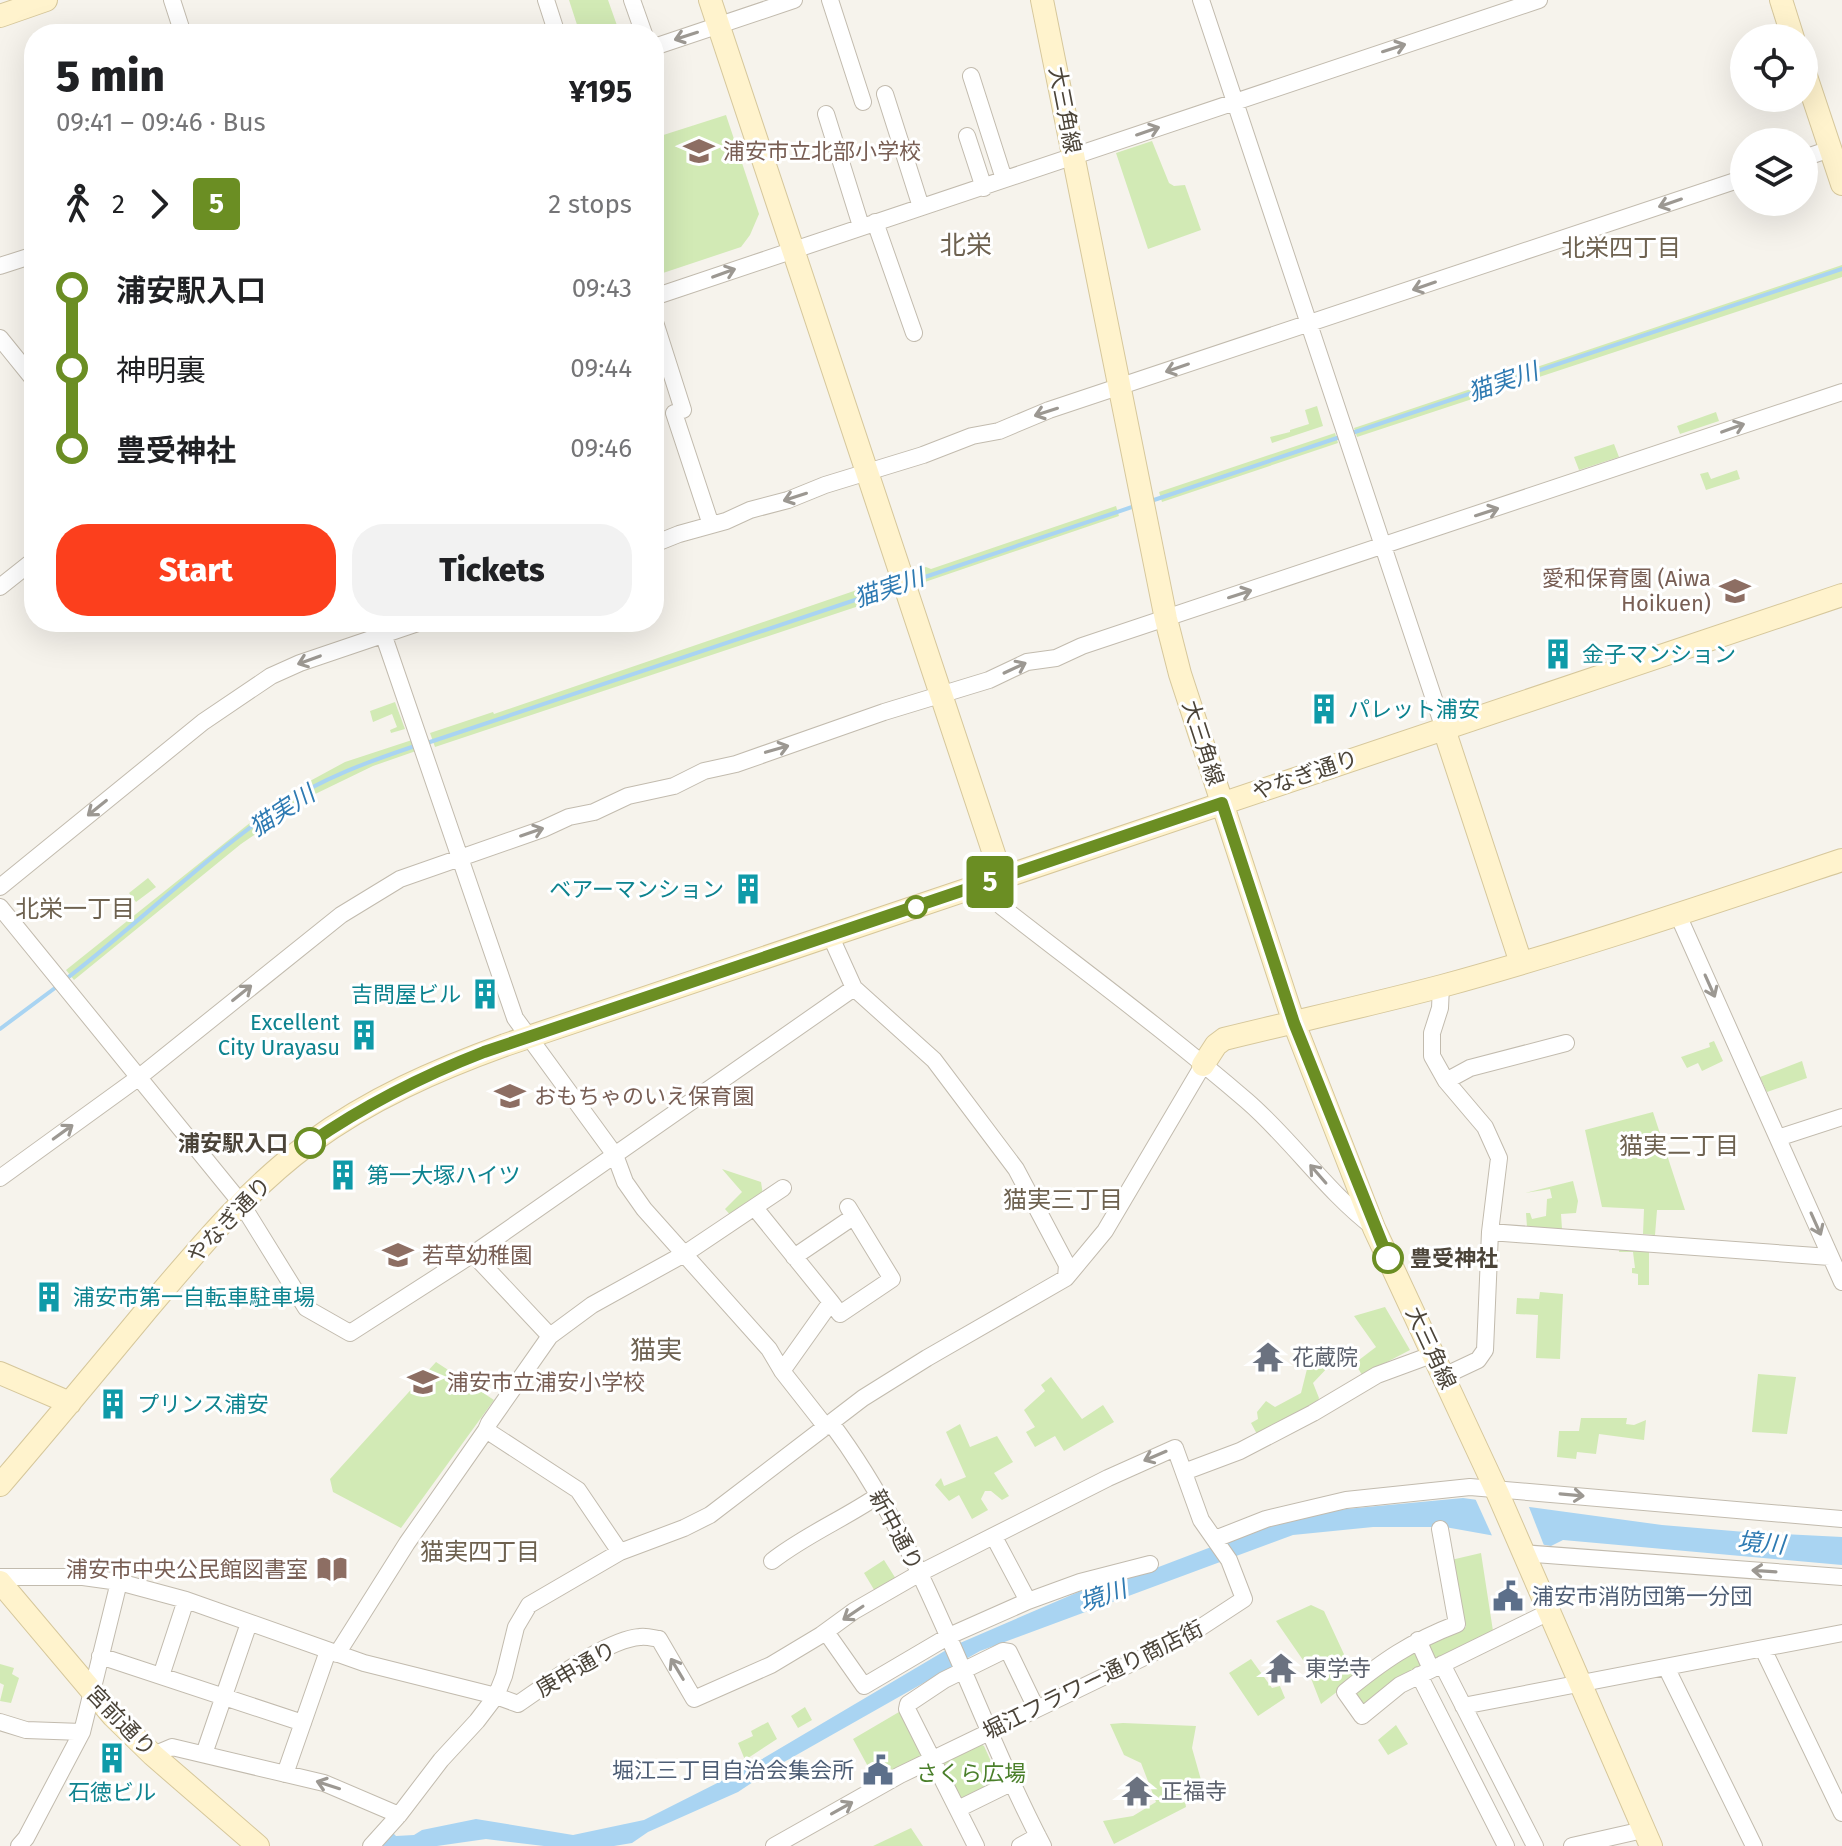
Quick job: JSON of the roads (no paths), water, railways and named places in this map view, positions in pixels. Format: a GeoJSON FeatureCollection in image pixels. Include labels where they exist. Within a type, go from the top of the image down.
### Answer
{"type":"FeatureCollection","features":[{"type":"Feature","properties":{"kind":"street"},"geometry":{"type":"LineString","coordinates":[[0,16],[46,0]]}},
{"type":"Feature","properties":{"kind":"street"},"geometry":{"type":"LineString","coordinates":[[172,0],[180,24]]}},
{"type":"Feature","properties":{"kind":"street"},"geometry":{"type":"LineString","coordinates":[[546,0],[554,24]]}},
{"type":"Feature","properties":{"kind":"street"},"geometry":{"type":"LineString","coordinates":[[632,0],[640,24]]}},
{"type":"Feature","properties":{"kind":"street"},"geometry":{"type":"LineString","coordinates":[[710,0],[942,694],[998,879],[1002,907],[1203,1065],[1287,1138],[1350,1209],[1374,1228]]}},
{"type":"Feature","properties":{"kind":"street"},"geometry":{"type":"LineString","coordinates":[[664,44],[794,0]]}},
{"type":"Feature","properties":{"kind":"street"},"geometry":{"type":"LineString","coordinates":[[830,0],[863,102]]}},
{"type":"Feature","properties":{"kind":"street","name":"大三角線"},"geometry":{"type":"LineString","coordinates":[[1042,0],[1166,619],[1180,674],[1294,1023],[1374,1228],[1496,1491],[1647,1838]]}},
{"type":"Feature","properties":{"kind":"street"},"geometry":{"type":"LineString","coordinates":[[1201,0],[1521,963]]}},
{"type":"Feature","properties":{"kind":"street"},"geometry":{"type":"LineString","coordinates":[[664,294],[908,209],[984,188],[1539,0]]}},
{"type":"Feature","properties":{"kind":"street"},"geometry":{"type":"LineString","coordinates":[[1781,0],[1789,24]]}},
{"type":"Feature","properties":{"kind":"street"},"geometry":{"type":"LineString","coordinates":[[971,76],[1004,179]]}},
{"type":"Feature","properties":{"kind":"street"},"geometry":{"type":"LineString","coordinates":[[885,94],[921,207]]}},
{"type":"Feature","properties":{"kind":"street"},"geometry":{"type":"LineString","coordinates":[[1818,104],[1836,147],[1842,184]]}},
{"type":"Feature","properties":{"kind":"street"},"geometry":{"type":"LineString","coordinates":[[826,114],[914,333]]}},
{"type":"Feature","properties":{"kind":"street"},"geometry":{"type":"LineString","coordinates":[[967,136],[984,188]]}},
{"type":"Feature","properties":{"kind":"street"},"geometry":{"type":"LineString","coordinates":[[664,541],[972,436],[999,431],[1040,413],[1730,183]]}},
{"type":"Feature","properties":{"kind":"street"},"geometry":{"type":"LineString","coordinates":[[0,282],[5,271],[2,266],[24,258]]}},
{"type":"Feature","properties":{"kind":"street"},"geometry":{"type":"LineString","coordinates":[[0,338],[24,368]]}},
{"type":"Feature","properties":{"kind":"street"},"geometry":{"type":"LineString","coordinates":[[664,356],[711,525]]}},
{"type":"Feature","properties":{"kind":"street"},"geometry":{"type":"LineString","coordinates":[[0,1178],[138,1078],[341,915],[400,879],[569,817],[594,812],[628,796],[674,786],[704,771],[736,764],[989,680],[1027,662],[1056,658],[1082,646],[1842,392]]}},
{"type":"Feature","properties":{"kind":"street"},"geometry":{"type":"LineString","coordinates":[[0,587],[24,568]]}},
{"type":"Feature","properties":{"kind":"street","name":"やなぎ通り"},"geometry":{"type":"LineString","coordinates":[[0,1485],[241,1203],[310,1143],[373,1102],[430,1074],[529,1037],[1842,595]]}},
{"type":"Feature","properties":{"kind":"street"},"geometry":{"type":"LineString","coordinates":[[0,887],[203,722],[250,690],[300,663],[372,632]]}},
{"type":"Feature","properties":{"kind":"street","name":"新中通り"},"geometry":{"type":"LineString","coordinates":[[382,632],[515,1018],[615,1155],[625,1182],[644,1209],[769,1349],[782,1371],[829,1425],[879,1495],[920,1573],[962,1668]]}},
{"type":"Feature","properties":{"kind":"street"},"geometry":{"type":"LineString","coordinates":[[371,1846],[486,1712],[504,1676],[516,1627],[529,1605],[620,1552],[710,1515],[863,1398],[1066,1278],[1105,1231],[1203,1065],[1216,1045],[1224,1039],[1441,986],[1521,963],[1842,860]]}},
{"type":"Feature","properties":{"kind":"street"},"geometry":{"type":"LineString","coordinates":[[0,907],[241,1203],[306,1308],[350,1333],[473,1254],[854,988]]}},
{"type":"Feature","properties":{"kind":"street"},"geometry":{"type":"LineString","coordinates":[[1678,915],[1842,1282]]}},
{"type":"Feature","properties":{"kind":"street"},"geometry":{"type":"LineString","coordinates":[[830,935],[854,988],[934,1060],[1016,1169],[1067,1265],[1066,1278]]}},
{"type":"Feature","properties":{"kind":"street"},"geometry":{"type":"LineString","coordinates":[[1441,986],[1440,1008],[1432,1033],[1432,1056],[1446,1081],[1479,1119],[1499,1158],[1490,1232],[1485,1350],[1478,1360],[1444,1376]]}},
{"type":"Feature","properties":{"kind":"street"},"geometry":{"type":"LineString","coordinates":[[1446,1081],[1470,1068],[1566,1043]]}},
{"type":"Feature","properties":{"kind":"street"},"geometry":{"type":"LineString","coordinates":[[1778,1138],[1842,1117]]}},
{"type":"Feature","properties":{"kind":"street"},"geometry":{"type":"LineString","coordinates":[[285,1774],[332,1652],[550,1336],[592,1305],[686,1253],[783,1188]]}},
{"type":"Feature","properties":{"kind":"street"},"geometry":{"type":"LineString","coordinates":[[755,1208],[794,1257],[831,1302],[840,1314],[892,1279],[850,1212],[794,1257]]}},
{"type":"Feature","properties":{"kind":"street"},"geometry":{"type":"LineString","coordinates":[[1490,1232],[1830,1257]]}},
{"type":"Feature","properties":{"kind":"street"},"geometry":{"type":"LineString","coordinates":[[473,1254],[550,1336]]}},
{"type":"Feature","properties":{"kind":"street"},"geometry":{"type":"LineString","coordinates":[[782,1371],[831,1302]]}},
{"type":"Feature","properties":{"kind":"street"},"geometry":{"type":"LineString","coordinates":[[1184,1472],[1240,1451],[1377,1375],[1434,1354]]}},
{"type":"Feature","properties":{"kind":"street"},"geometry":{"type":"LineString","coordinates":[[0,1373],[70,1403]]}},
{"type":"Feature","properties":{"kind":"street"},"geometry":{"type":"LineString","coordinates":[[486,1430],[578,1490],[620,1552]]}},
{"type":"Feature","properties":{"kind":"street"},"geometry":{"type":"LineString","coordinates":[[1150,1564],[1080,1582],[1028,1601],[864,1686],[826,1632],[854,1611],[920,1573],[1108,1478],[1175,1448],[1213,1537],[1266,1519],[1346,1500],[1432,1490],[1496,1491],[1842,1519]]}},
{"type":"Feature","properties":{"kind":"street"},"geometry":{"type":"LineString","coordinates":[[772,1561],[797,1542],[853,1513],[879,1495]]}},
{"type":"Feature","properties":{"kind":"street"},"geometry":{"type":"LineString","coordinates":[[1440,1529],[1457,1624],[1418,1640],[1388,1658],[1345,1692],[1362,1716],[1388,1693],[1431,1669],[1549,1612]]}},
{"type":"Feature","properties":{"kind":"street"},"geometry":{"type":"LineString","coordinates":[[994,1537],[1028,1601]]}},
{"type":"Feature","properties":{"kind":"street","name":"堀江フラワー通り商店街"},"geometry":{"type":"LineString","coordinates":[[774,1846],[933,1758],[1186,1637],[1244,1599],[1229,1560],[1213,1537]]}},
{"type":"Feature","properties":{"kind":"street"},"geometry":{"type":"LineString","coordinates":[[1520,1549],[1842,1577]]}},
{"type":"Feature","properties":{"kind":"street"},"geometry":{"type":"LineString","coordinates":[[0,1580],[83,1577],[119,1582],[186,1600],[383,1668],[496,1696]]}},
{"type":"Feature","properties":{"kind":"street","name":"宮前通り"},"geometry":{"type":"LineString","coordinates":[[0,1580],[92,1693],[153,1755],[258,1846]]}},
{"type":"Feature","properties":{"kind":"street"},"geometry":{"type":"LineString","coordinates":[[19,1846],[34,1824],[82,1732],[119,1582]]}},
{"type":"Feature","properties":{"kind":"street"},"geometry":{"type":"LineString","coordinates":[[161,1676],[186,1600]]}},
{"type":"Feature","properties":{"kind":"street"},"geometry":{"type":"LineString","coordinates":[[204,1754],[249,1623]]}},
{"type":"Feature","properties":{"kind":"street","name":"庚申通り"},"geometry":{"type":"LineString","coordinates":[[496,1696],[518,1704],[561,1674],[617,1644],[639,1637],[659,1639],[694,1699],[771,1665],[826,1632]]}},
{"type":"Feature","properties":{"kind":"street"},"geometry":{"type":"LineString","coordinates":[[1463,1706],[1842,1633]]}},
{"type":"Feature","properties":{"kind":"street"},"geometry":{"type":"LineString","coordinates":[[1418,1640],[1506,1846]]}},
{"type":"Feature","properties":{"kind":"street"},"geometry":{"type":"LineString","coordinates":[[1763,1649],[1842,1813]]}},
{"type":"Feature","properties":{"kind":"street"},"geometry":{"type":"LineString","coordinates":[[976,1846],[907,1709],[908,1704],[962,1668],[1002,1651],[1009,1652],[1036,1708]]}},
{"type":"Feature","properties":{"kind":"street"},"geometry":{"type":"LineString","coordinates":[[100,1656],[303,1723]]}},
{"type":"Feature","properties":{"kind":"street"},"geometry":{"type":"LineString","coordinates":[[1666,1667],[1754,1846]]}},
{"type":"Feature","properties":{"kind":"street"},"geometry":{"type":"LineString","coordinates":[[962,1668],[1040,1841],[1020,1846]]}},
{"type":"Feature","properties":{"kind":"street"},"geometry":{"type":"LineString","coordinates":[[1431,1669],[1463,1706],[1535,1846]]}},
{"type":"Feature","properties":{"kind":"street"},"geometry":{"type":"LineString","coordinates":[[0,1722],[26,1730],[82,1732]]}},
{"type":"Feature","properties":{"kind":"street"},"geometry":{"type":"LineString","coordinates":[[153,1755],[172,1747],[324,1783],[399,1815]]}},
{"type":"Feature","properties":{"kind":"street"},"geometry":{"type":"LineString","coordinates":[[958,1809],[1013,1782]]}},
{"type":"Feature","properties":{"kind":"street"},"geometry":{"type":"LineString","coordinates":[[1572,1846],[1647,1838]]}},
{"type":"Feature","properties":{"kind":"water","name":"境川"},"geometry":{"type":"Polygon","coordinates":[[[1463,1498],[1662,1525],[1842,1537],[1842,1565],[1563,1540],[1551,1546],[1445,1527],[1373,1527],[1293,1535],[980,1651],[777,1766],[738,1792],[648,1832],[632,1843],[544,1846],[486,1839],[437,1846],[379,1846],[392,1832],[396,1836],[414,1835],[422,1830],[476,1819],[573,1835],[644,1820],[747,1768],[953,1646],[1090,1587],[1127,1579],[1248,1533],[1312,1515],[1463,1498]]]}},
{"type":"Feature","properties":{"kind":"waterway","name":"猫実川"},"geometry":{"type":"LineString","coordinates":[[1349,434],[1842,269]]}},
{"type":"Feature","properties":{"kind":"waterway","name":"猫実川"},"geometry":{"type":"LineString","coordinates":[[1151,501],[1340,437]]}},
{"type":"Feature","properties":{"kind":"waterway","name":"猫実川"},"geometry":{"type":"LineString","coordinates":[[913,581],[1135,506]]}},
{"type":"Feature","properties":{"kind":"waterway","name":"猫実川"},"geometry":{"type":"LineString","coordinates":[[427,743],[897,586]]}},
{"type":"Feature","properties":{"kind":"waterway","name":"猫実川"},"geometry":{"type":"LineString","coordinates":[[66,979],[224,848],[279,807],[329,779],[418,745]]}},
{"type":"Feature","properties":{"kind":"waterway","name":"猫実川"},"geometry":{"type":"LineString","coordinates":[[0,1029],[59,985]]}},
{"type":"Feature","properties":{"kind":"place","name":"浦安市立北部小学校"},"geometry":{"type":"Point","coordinates":[699,151]}},
{"type":"Feature","properties":{"kind":"place","name":"愛和保育園 (Aiwa Hoikuen)"},"geometry":{"type":"Point","coordinates":[1735,591]}},
{"type":"Feature","properties":{"kind":"place","name":"金子マンション"},"geometry":{"type":"Point","coordinates":[1558,654]}},
{"type":"Feature","properties":{"kind":"place","name":"パレット浦安"},"geometry":{"type":"Point","coordinates":[1324,709]}},
{"type":"Feature","properties":{"kind":"place","name":"ベアーマンション"},"geometry":{"type":"Point","coordinates":[748,889]}},
{"type":"Feature","properties":{"kind":"place","name":"吉問屋ビル"},"geometry":{"type":"Point","coordinates":[485,994]}},
{"type":"Feature","properties":{"kind":"place","name":"Excellent City Urayasu"},"geometry":{"type":"Point","coordinates":[364,1035]}},
{"type":"Feature","properties":{"kind":"place","name":"おもちゃのいえ保育園"},"geometry":{"type":"Point","coordinates":[510,1096]}},
{"type":"Feature","properties":{"kind":"place","name":"浦安駅入口"},"geometry":{"type":"Point","coordinates":[310,1143]}},
{"type":"Feature","properties":{"kind":"place","name":"第一大塚ハイツ"},"geometry":{"type":"Point","coordinates":[343,1175]}},
{"type":"Feature","properties":{"kind":"place","name":"若草幼稚園"},"geometry":{"type":"Point","coordinates":[398,1255]}},
{"type":"Feature","properties":{"kind":"place","name":"豊受神社"},"geometry":{"type":"Point","coordinates":[1388,1258]}},
{"type":"Feature","properties":{"kind":"place","name":"浦安市第一自転車駐車場"},"geometry":{"type":"Point","coordinates":[49,1297]}},
{"type":"Feature","properties":{"kind":"place","name":"花蔵院"},"geometry":{"type":"Point","coordinates":[1268,1357]}},
{"type":"Feature","properties":{"kind":"place","name":"浦安市立浦安小学校"},"geometry":{"type":"Point","coordinates":[423,1382]}},
{"type":"Feature","properties":{"kind":"place","name":"プリンス浦安"},"geometry":{"type":"Point","coordinates":[113,1404]}},
{"type":"Feature","properties":{"kind":"place","name":"浦安市中央公民館図書室"},"geometry":{"type":"Point","coordinates":[332,1569]}},
{"type":"Feature","properties":{"kind":"place","name":"浦安市消防団第一分団"},"geometry":{"type":"Point","coordinates":[1508,1596]}},
{"type":"Feature","properties":{"kind":"place","name":"東学寺"},"geometry":{"type":"Point","coordinates":[1281,1668]}},
{"type":"Feature","properties":{"kind":"place","name":"石徳ビル"},"geometry":{"type":"Point","coordinates":[112,1758]}},
{"type":"Feature","properties":{"kind":"place","name":"堀江三丁目自治会集会所"},"geometry":{"type":"Point","coordinates":[878,1770]}},
{"type":"Feature","properties":{"kind":"place","name":"正福寺"},"geometry":{"type":"Point","coordinates":[1137,1791]}},
{"type":"Feature","properties":{"kind":"district","name":"北栄"},"geometry":{"type":"Point","coordinates":[966,245]}},
{"type":"Feature","properties":{"kind":"district","name":"北栄四丁目"},"geometry":{"type":"Point","coordinates":[1621,248]}},
{"type":"Feature","properties":{"kind":"district","name":"北栄一丁目"},"geometry":{"type":"Point","coordinates":[75,909]}},
{"type":"Feature","properties":{"kind":"district","name":"猫実二丁目"},"geometry":{"type":"Point","coordinates":[1679,1146]}},
{"type":"Feature","properties":{"kind":"district","name":"猫実三丁目"},"geometry":{"type":"Point","coordinates":[1063,1200]}},
{"type":"Feature","properties":{"kind":"district","name":"猫実"},"geometry":{"type":"Point","coordinates":[656,1350]}},
{"type":"Feature","properties":{"kind":"district","name":"猫実四丁目"},"geometry":{"type":"Point","coordinates":[480,1552]}},
{"type":"Feature","properties":{"kind":"park label","name":"さくら広場"},"geometry":{"type":"Point","coordinates":[971,1773]}}]}
